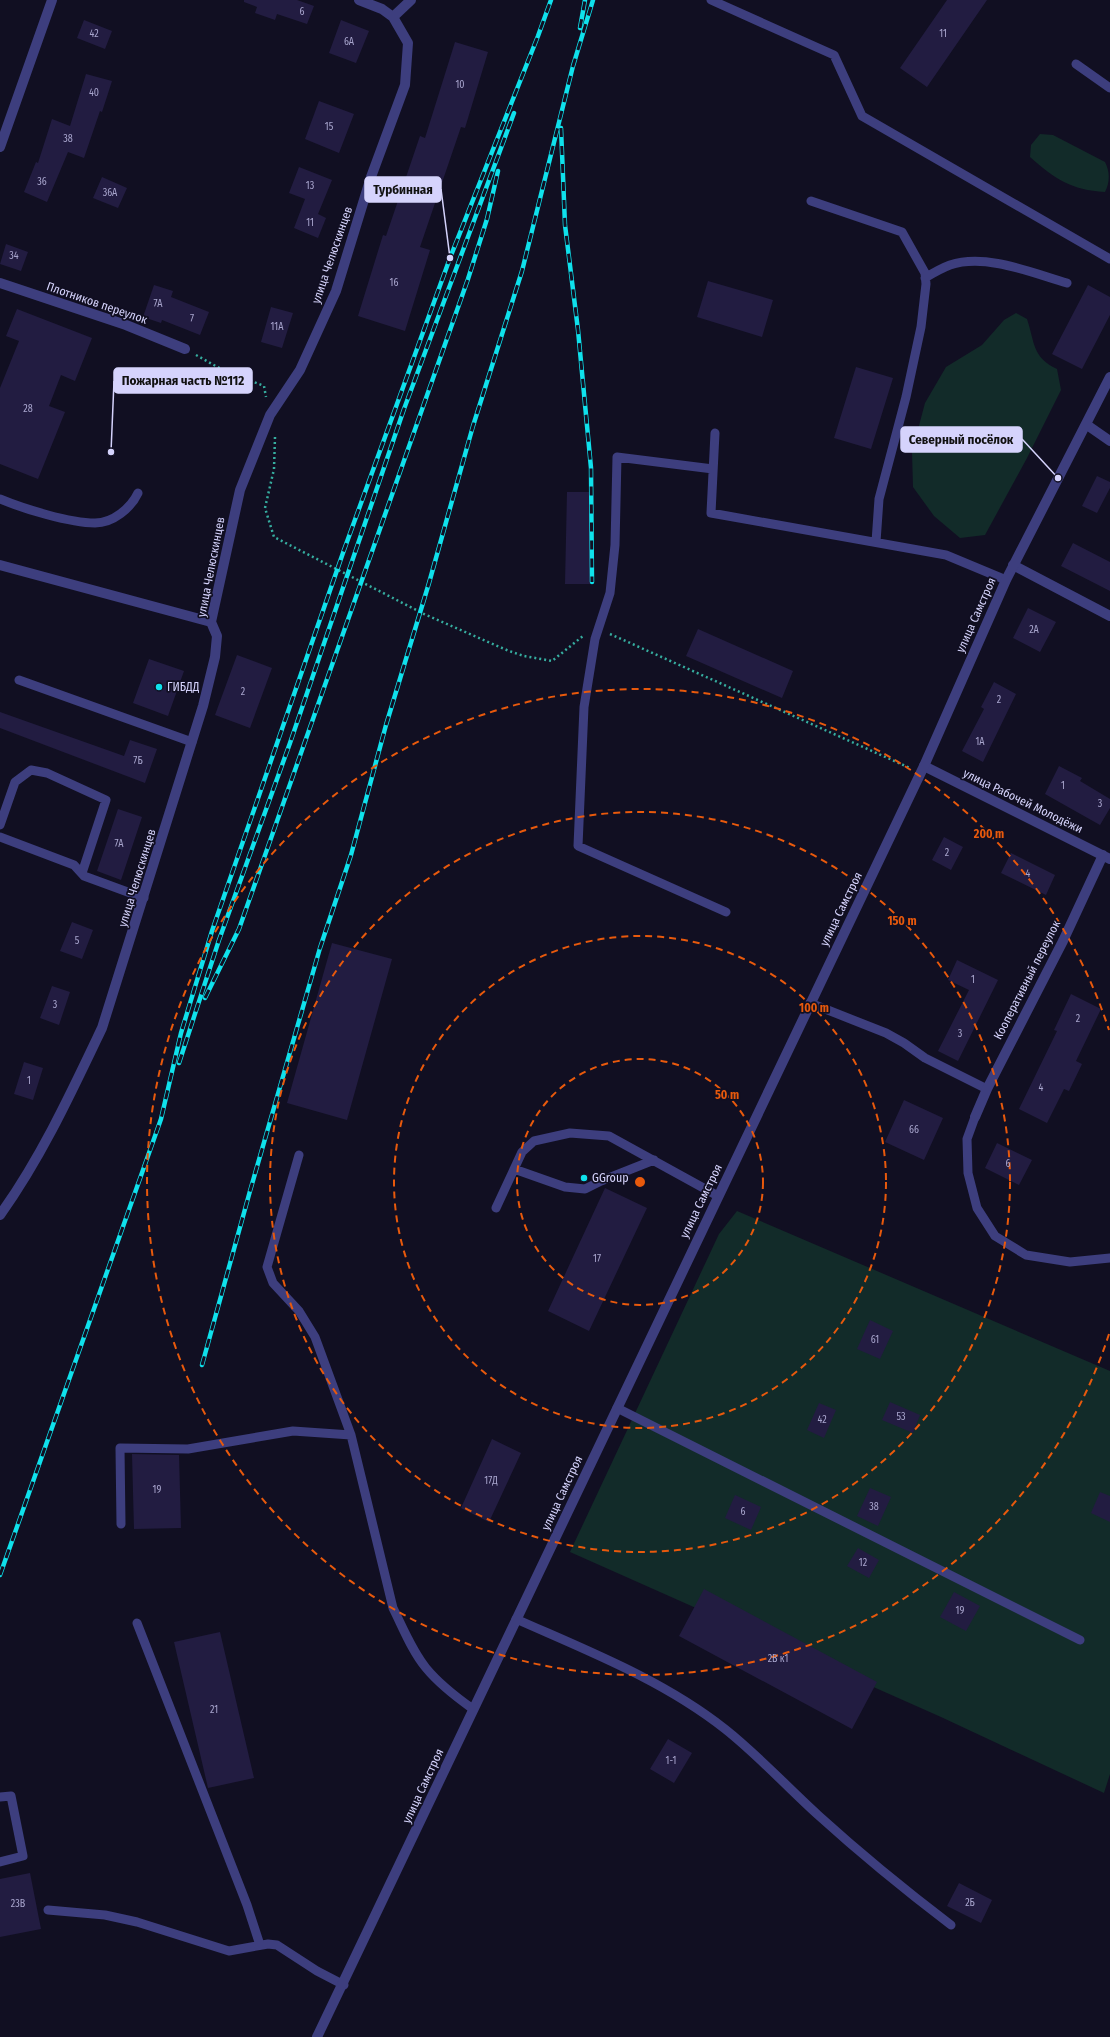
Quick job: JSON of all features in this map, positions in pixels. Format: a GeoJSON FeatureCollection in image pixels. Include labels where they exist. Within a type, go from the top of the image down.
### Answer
{"type":"FeatureCollection","features":[{"type":"Feature","properties":{"kind":"street"},"geometry":{"type":"LineString","coordinates":[[0,147],[52,0]]}},
{"type":"Feature","properties":{"kind":"street"},"geometry":{"type":"LineString","coordinates":[[359,0],[382,9],[393,17],[411,0]]}},
{"type":"Feature","properties":{"kind":"street","name":"улица Челюскинцев"},"geometry":{"type":"LineString","coordinates":[[0,1215],[38,1153],[79,1078],[102,1028],[192,742],[215,656],[217,636],[211,622],[240,490],[270,415],[300,370],[336,291],[371,177],[405,85],[408,43],[393,17]]}},
{"type":"Feature","properties":{"kind":"street","name":"Плотников переулок"},"geometry":{"type":"LineString","coordinates":[[0,283],[126,325],[185,349]]}},
{"type":"Feature","properties":{"kind":"street","name":"улица Самстроя"},"geometry":{"type":"LineString","coordinates":[[317,2037],[344,1985],[516,1619],[924,766],[1006,580],[1087,425],[1110,377]]}},
{"type":"Feature","properties":{"kind":"street"},"geometry":{"type":"LineString","coordinates":[[1087,425],[1110,441]]}},
{"type":"Feature","properties":{"kind":"street"},"geometry":{"type":"LineString","coordinates":[[0,565],[211,622]]}},
{"type":"Feature","properties":{"kind":"street"},"geometry":{"type":"LineString","coordinates":[[1014,565],[1110,616]]}},
{"type":"Feature","properties":{"kind":"street","name":"улица Рабочей Молодёжи"},"geometry":{"type":"LineString","coordinates":[[924,766],[1106,857]]}},
{"type":"Feature","properties":{"kind":"street","name":"Кооперативный переулок"},"geometry":{"type":"LineString","coordinates":[[975,1117],[987,1089],[1106,857]]}},
{"type":"Feature","properties":{"kind":"lane"},"geometry":{"type":"LineString","coordinates":[[711,0],[834,55],[862,116],[1110,259]]}},
{"type":"Feature","properties":{"kind":"lane"},"geometry":{"type":"LineString","coordinates":[[1076,64],[1110,88]]}},
{"type":"Feature","properties":{"kind":"lane"},"geometry":{"type":"LineString","coordinates":[[812,201],[902,232],[925,273],[926,278],[921,327],[906,397],[879,499],[876,542]]}},
{"type":"Feature","properties":{"kind":"lane"},"geometry":{"type":"LineString","coordinates":[[926,278],[950,265],[976,260],[1067,283]]}},
{"type":"Feature","properties":{"kind":"lane"},"geometry":{"type":"LineString","coordinates":[[715,433],[710,512],[946,555],[1006,580]]}},
{"type":"Feature","properties":{"kind":"lane"},"geometry":{"type":"LineString","coordinates":[[713,469],[617,457],[615,545],[610,586],[598,630],[584,706],[578,846],[726,912]]}},
{"type":"Feature","properties":{"kind":"lane"},"geometry":{"type":"LineString","coordinates":[[0,499],[23,508],[96,523],[116,517],[134,502],[138,493]]}},
{"type":"Feature","properties":{"kind":"lane"},"geometry":{"type":"LineString","coordinates":[[19,680],[192,742]]}},
{"type":"Feature","properties":{"kind":"lane"},"geometry":{"type":"LineString","coordinates":[[0,825],[15,782],[31,770],[47,773],[106,800],[82,873]]}},
{"type":"Feature","properties":{"kind":"lane"},"geometry":{"type":"LineString","coordinates":[[0,837],[74,865],[84,876],[144,898]]}},
{"type":"Feature","properties":{"kind":"lane"},"geometry":{"type":"LineString","coordinates":[[810,1003],[886,1033],[904,1043],[925,1058],[987,1089]]}},
{"type":"Feature","properties":{"kind":"lane"},"geometry":{"type":"LineString","coordinates":[[975,1117],[967,1139],[968,1172],[977,1208],[996,1236],[1026,1255],[1070,1262],[1110,1258]]}},
{"type":"Feature","properties":{"kind":"lane"},"geometry":{"type":"LineString","coordinates":[[496,1208],[522,1152],[534,1141],[570,1134],[609,1136],[718,1196]]}},
{"type":"Feature","properties":{"kind":"lane"},"geometry":{"type":"LineString","coordinates":[[298,1155],[266,1267],[273,1283],[299,1311],[315,1337],[351,1435],[393,1608],[404,1632],[425,1667],[449,1692],[474,1709]]}},
{"type":"Feature","properties":{"kind":"lane"},"geometry":{"type":"LineString","coordinates":[[514,1169],[565,1187],[585,1189],[600,1181],[654,1160]]}},
{"type":"Feature","properties":{"kind":"lane"},"geometry":{"type":"LineString","coordinates":[[617,1408],[1080,1640]]}},
{"type":"Feature","properties":{"kind":"lane"},"geometry":{"type":"LineString","coordinates":[[122,1524],[120,1448],[188,1449],[293,1430],[351,1435]]}},
{"type":"Feature","properties":{"kind":"lane"},"geometry":{"type":"LineString","coordinates":[[516,1619],[614,1663],[672,1692],[725,1729],[889,1878],[951,1925]]}},
{"type":"Feature","properties":{"kind":"lane"},"geometry":{"type":"LineString","coordinates":[[137,1622],[247,1905],[260,1945]]}},
{"type":"Feature","properties":{"kind":"lane"},"geometry":{"type":"LineString","coordinates":[[0,1797],[11,1796],[23,1856],[0,1862]]}},
{"type":"Feature","properties":{"kind":"lane"},"geometry":{"type":"LineString","coordinates":[[48,1910],[105,1916],[137,1922],[229,1951],[260,1945],[277,1945],[317,1971],[344,1985]]}},
{"type":"Feature","properties":{"kind":"path"},"geometry":{"type":"LineString","coordinates":[[185,349],[221,369],[264,386],[276,440],[274,469],[265,508],[274,537],[424,614],[524,656],[552,661],[593,628],[607,632],[911,768]]}},
{"type":"Feature","properties":{"kind":"green space"},"geometry":{"type":"Polygon","coordinates":[[[1040,134],[1053,135],[1105,162],[1109,177],[1105,192],[1082,189],[1064,182],[1047,171],[1030,157],[1031,145],[1040,134]]]}},
{"type":"Feature","properties":{"kind":"green space"},"geometry":{"type":"Polygon","coordinates":[[[1016,313],[1027,319],[1033,342],[1043,360],[1057,369],[1061,390],[1027,458],[985,535],[960,538],[934,516],[913,487],[912,452],[925,403],[946,367],[982,345],[1004,320],[1016,313]]]}},
{"type":"Feature","properties":{"kind":"green space"},"geometry":{"type":"Polygon","coordinates":[[[737,1211],[1110,1371],[1110,1774],[1104,1793],[941,1717],[570,1552],[719,1234],[737,1211]]]}},
{"type":"Feature","properties":{"kind":"building"},"geometry":{"type":"Polygon","coordinates":[[[244,0],[297,0],[314,6],[307,24],[277,14],[275,20],[255,13],[257,7],[244,2],[244,0]]]}},
{"type":"Feature","properties":{"kind":"building"},"geometry":{"type":"Polygon","coordinates":[[[947,0],[987,0],[927,87],[900,68],[947,0]]]}},
{"type":"Feature","properties":{"kind":"building"},"geometry":{"type":"Polygon","coordinates":[[[84,20],[112,31],[105,49],[77,38],[84,20]]]}},
{"type":"Feature","properties":{"kind":"building"},"geometry":{"type":"Polygon","coordinates":[[[341,20],[369,31],[356,63],[329,53],[341,20]]]}},
{"type":"Feature","properties":{"kind":"building"},"geometry":{"type":"Polygon","coordinates":[[[455,42],[488,52],[465,128],[461,127],[420,247],[430,250],[405,331],[358,316],[383,235],[386,236],[420,136],[425,138],[455,42]]]}},
{"type":"Feature","properties":{"kind":"building"},"geometry":{"type":"Polygon","coordinates":[[[86,74],[112,81],[84,158],[68,152],[47,202],[24,192],[36,162],[38,163],[52,119],[70,126],[86,74]]]}},
{"type":"Feature","properties":{"kind":"building"},"geometry":{"type":"Polygon","coordinates":[[[319,101],[354,114],[339,153],[305,139],[319,101]]]}},
{"type":"Feature","properties":{"kind":"building"},"geometry":{"type":"Polygon","coordinates":[[[299,167],[332,180],[318,214],[326,218],[318,238],[294,228],[305,199],[289,193],[299,167]]]}},
{"type":"Feature","properties":{"kind":"building"},"geometry":{"type":"Polygon","coordinates":[[[102,177],[127,188],[118,208],[93,198],[102,177]]]}},
{"type":"Feature","properties":{"kind":"building"},"geometry":{"type":"Polygon","coordinates":[[[6,244],[28,252],[21,271],[0,264],[6,244]]]}},
{"type":"Feature","properties":{"kind":"building"},"geometry":{"type":"Polygon","coordinates":[[[708,281],[773,300],[762,337],[697,317],[708,281]]]}},
{"type":"Feature","properties":{"kind":"building"},"geometry":{"type":"Polygon","coordinates":[[[154,285],[173,291],[171,297],[209,312],[200,335],[162,320],[161,323],[143,317],[154,285]]]}},
{"type":"Feature","properties":{"kind":"building"},"geometry":{"type":"Polygon","coordinates":[[[1088,285],[1110,297],[1110,315],[1082,369],[1052,354],[1088,285]]]}},
{"type":"Feature","properties":{"kind":"building"},"geometry":{"type":"Polygon","coordinates":[[[271,307],[293,313],[282,348],[261,342],[271,307]]]}},
{"type":"Feature","properties":{"kind":"building"},"geometry":{"type":"Polygon","coordinates":[[[17,309],[92,338],[75,381],[61,375],[49,406],[65,412],[38,479],[0,464],[0,388],[19,341],[6,336],[17,309]]]}},
{"type":"Feature","properties":{"kind":"building"},"geometry":{"type":"Polygon","coordinates":[[[856,367],[893,378],[871,449],[834,438],[856,367]]]}},
{"type":"Feature","properties":{"kind":"building"},"geometry":{"type":"Polygon","coordinates":[[[1097,476],[1110,482],[1110,488],[1097,513],[1082,506],[1097,476]]]}},
{"type":"Feature","properties":{"kind":"building"},"geometry":{"type":"Polygon","coordinates":[[[567,492],[591,492],[590,584],[565,584],[567,492]]]}},
{"type":"Feature","properties":{"kind":"building"},"geometry":{"type":"Polygon","coordinates":[[[1073,543],[1110,562],[1110,591],[1061,566],[1073,543]]]}},
{"type":"Feature","properties":{"kind":"building"},"geometry":{"type":"Polygon","coordinates":[[[1028,608],[1056,622],[1040,652],[1013,638],[1028,608]]]}},
{"type":"Feature","properties":{"kind":"building"},"geometry":{"type":"Polygon","coordinates":[[[698,629],[793,671],[782,698],[686,656],[698,629]]]}},
{"type":"Feature","properties":{"kind":"building"},"geometry":{"type":"Polygon","coordinates":[[[237,655],[272,668],[250,728],[215,715],[237,655]]]}},
{"type":"Feature","properties":{"kind":"building","name":"ГИБДД"},"geometry":{"type":"Polygon","coordinates":[[[149,659],[184,671],[168,716],[133,703],[149,659]]]}},
{"type":"Feature","properties":{"kind":"building"},"geometry":{"type":"Polygon","coordinates":[[[994,682],[1016,694],[983,762],[962,751],[984,709],[981,707],[994,682]]]}},
{"type":"Feature","properties":{"kind":"building"},"geometry":{"type":"Polygon","coordinates":[[[0,712],[124,756],[130,740],[157,749],[145,783],[0,728],[0,712]]]}},
{"type":"Feature","properties":{"kind":"building"},"geometry":{"type":"Polygon","coordinates":[[[1059,766],[1082,778],[1080,781],[1110,799],[1110,808],[1100,825],[1045,794],[1059,766]]]}},
{"type":"Feature","properties":{"kind":"building"},"geometry":{"type":"Polygon","coordinates":[[[118,809],[142,817],[121,880],[97,871],[118,809]]]}},
{"type":"Feature","properties":{"kind":"building"},"geometry":{"type":"Polygon","coordinates":[[[944,837],[963,847],[951,870],[932,860],[944,837]]]}},
{"type":"Feature","properties":{"kind":"building"},"geometry":{"type":"Polygon","coordinates":[[[1011,853],[1055,875],[1046,895],[1001,873],[1011,853]]]}},
{"type":"Feature","properties":{"kind":"building"},"geometry":{"type":"Polygon","coordinates":[[[72,922],[93,930],[82,959],[60,951],[72,922]]]}},
{"type":"Feature","properties":{"kind":"building"},"geometry":{"type":"Polygon","coordinates":[[[332,943],[392,959],[347,1120],[287,1103],[332,943]]]}},
{"type":"Feature","properties":{"kind":"building"},"geometry":{"type":"Polygon","coordinates":[[[957,960],[998,980],[958,1061],[938,1051],[969,990],[948,980],[957,960]]]}},
{"type":"Feature","properties":{"kind":"building"},"geometry":{"type":"Polygon","coordinates":[[[52,986],[70,992],[59,1025],[40,1018],[52,986]]]}},
{"type":"Feature","properties":{"kind":"building"},"geometry":{"type":"Polygon","coordinates":[[[1071,994],[1101,1009],[1076,1061],[1082,1064],[1069,1091],[1064,1089],[1047,1123],[1019,1109],[1057,1031],[1054,1030],[1071,994]]]}},
{"type":"Feature","properties":{"kind":"building"},"geometry":{"type":"Polygon","coordinates":[[[24,1062],[43,1068],[33,1100],[14,1094],[24,1062]]]}},
{"type":"Feature","properties":{"kind":"building"},"geometry":{"type":"Polygon","coordinates":[[[904,1100],[943,1118],[924,1160],[885,1142],[904,1100]]]}},
{"type":"Feature","properties":{"kind":"building"},"geometry":{"type":"Polygon","coordinates":[[[997,1143],[1032,1160],[1019,1185],[985,1168],[997,1143]]]}},
{"type":"Feature","properties":{"kind":"building"},"geometry":{"type":"Polygon","coordinates":[[[605,1188],[647,1208],[589,1331],[548,1311],[605,1188]]]}},
{"type":"Feature","properties":{"kind":"building"},"geometry":{"type":"Polygon","coordinates":[[[870,1320],[893,1331],[880,1359],[857,1349],[870,1320]]]}},
{"type":"Feature","properties":{"kind":"building"},"geometry":{"type":"Polygon","coordinates":[[[890,1402],[920,1415],[913,1433],[882,1420],[890,1402]]]}},
{"type":"Feature","properties":{"kind":"building"},"geometry":{"type":"Polygon","coordinates":[[[819,1403],[836,1410],[824,1438],[807,1430],[819,1403]]]}},
{"type":"Feature","properties":{"kind":"building"},"geometry":{"type":"Polygon","coordinates":[[[492,1439],[521,1453],[489,1522],[461,1508],[492,1439]]]}},
{"type":"Feature","properties":{"kind":"building"},"geometry":{"type":"Polygon","coordinates":[[[132,1454],[179,1455],[181,1528],[134,1529],[132,1454]]]}},
{"type":"Feature","properties":{"kind":"building"},"geometry":{"type":"Polygon","coordinates":[[[870,1488],[891,1497],[878,1526],[857,1516],[870,1488]]]}},
{"type":"Feature","properties":{"kind":"building"},"geometry":{"type":"Polygon","coordinates":[[[1100,1492],[1110,1496],[1110,1522],[1091,1513],[1100,1492]]]}},
{"type":"Feature","properties":{"kind":"building"},"geometry":{"type":"Polygon","coordinates":[[[735,1495],[761,1507],[751,1530],[725,1518],[735,1495]]]}},
{"type":"Feature","properties":{"kind":"building"},"geometry":{"type":"Polygon","coordinates":[[[858,1548],[879,1560],[869,1578],[847,1566],[858,1548]]]}},
{"type":"Feature","properties":{"kind":"building"},"geometry":{"type":"Polygon","coordinates":[[[704,1589],[877,1682],[852,1729],[679,1636],[704,1589]]]}},
{"type":"Feature","properties":{"kind":"building"},"geometry":{"type":"Polygon","coordinates":[[[954,1592],[980,1606],[966,1631],[940,1617],[954,1592]]]}},
{"type":"Feature","properties":{"kind":"building"},"geometry":{"type":"Polygon","coordinates":[[[220,1632],[254,1778],[208,1788],[174,1642],[220,1632]]]}},
{"type":"Feature","properties":{"kind":"building"},"geometry":{"type":"Polygon","coordinates":[[[668,1739],[692,1753],[674,1783],[650,1769],[668,1739]]]}},
{"type":"Feature","properties":{"kind":"building"},"geometry":{"type":"Polygon","coordinates":[[[30,1873],[41,1929],[0,1937],[0,1879],[30,1873]]]}},
{"type":"Feature","properties":{"kind":"building"},"geometry":{"type":"Polygon","coordinates":[[[959,1883],[992,1900],[981,1923],[947,1906],[959,1883]]]}},
{"type":"Feature","properties":{"kind":"railway"},"geometry":{"type":"LineString","coordinates":[[0,1575],[161,1119],[181,1033],[212,931],[344,550],[450,258],[551,0]]}},
{"type":"Feature","properties":{"kind":"railway"},"geometry":{"type":"LineString","coordinates":[[580,28],[585,0]]}},
{"type":"Feature","properties":{"kind":"railway"},"geometry":{"type":"LineString","coordinates":[[202,1365],[320,948],[351,855],[386,725],[429,583],[473,426],[522,271],[573,66],[593,0]]}},
{"type":"Feature","properties":{"kind":"railway"},"geometry":{"type":"LineString","coordinates":[[179,1063],[219,940],[290,743],[404,409],[514,113]]}},
{"type":"Feature","properties":{"kind":"railway"},"geometry":{"type":"LineString","coordinates":[[561,128],[565,225],[578,330],[591,468],[592,582]]}},
{"type":"Feature","properties":{"kind":"railway"},"geometry":{"type":"LineString","coordinates":[[205,998],[239,929],[468,279],[487,219],[498,171]]}},
{"type":"Feature","properties":{"kind":"place","name":"Турбинная"},"geometry":{"type":"Point","coordinates":[450,258]}},
{"type":"Feature","properties":{"kind":"place","name":"Пожарная часть №112"},"geometry":{"type":"Point","coordinates":[111,452]}},
{"type":"Feature","properties":{"kind":"place","name":"Северный посёлок"},"geometry":{"type":"Point","coordinates":[1058,478]}},
{"type":"Feature","properties":{"kind":"place","name":"ГИБДД"},"geometry":{"type":"Point","coordinates":[159,687]}},
{"type":"Feature","properties":{"kind":"place","name":"GGroup"},"geometry":{"type":"Point","coordinates":[584,1178]}}]}
